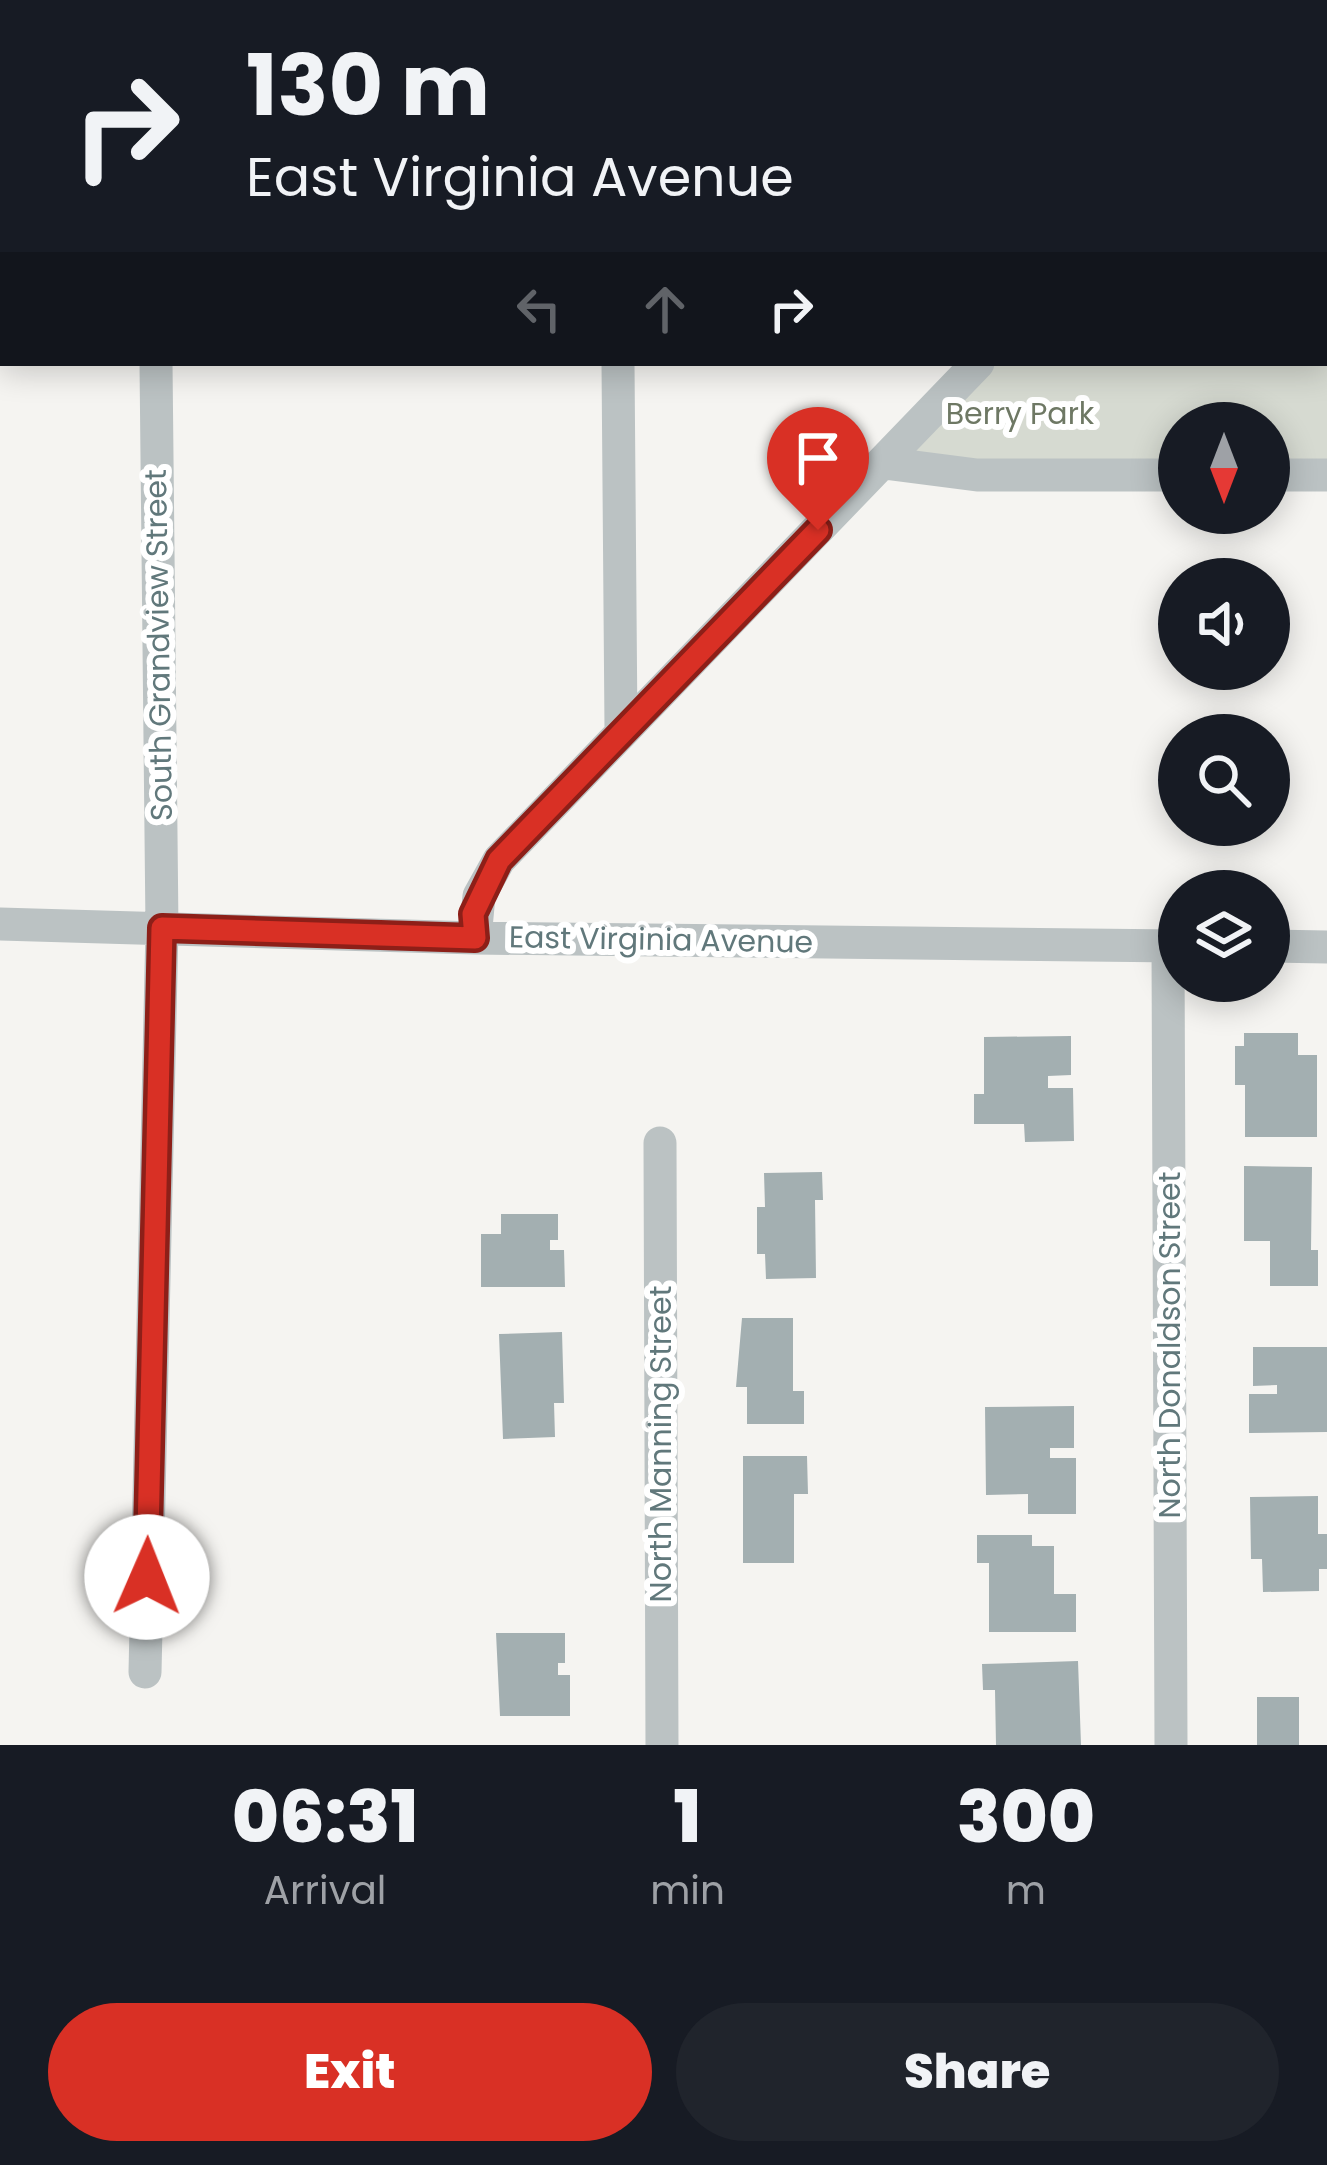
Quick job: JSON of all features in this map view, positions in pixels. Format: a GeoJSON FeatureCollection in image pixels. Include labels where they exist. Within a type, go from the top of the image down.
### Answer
{"type":"FeatureCollection","features":[{"type":"Feature","properties":{"kind":"street","name":"South Grandview Street"},"geometry":{"type":"LineString","coordinates":[[145,1672],[162,928],[156,366]]}},
{"type":"Feature","properties":{"kind":"street"},"geometry":{"type":"LineString","coordinates":[[618,366],[621,729]]}},
{"type":"Feature","properties":{"kind":"street"},"geometry":{"type":"LineString","coordinates":[[475,938],[473,914],[499,860],[975,366]]}},
{"type":"Feature","properties":{"kind":"street"},"geometry":{"type":"LineString","coordinates":[[884,463],[976,475],[1158,476]]}},
{"type":"Feature","properties":{"kind":"street"},"geometry":{"type":"LineString","coordinates":[[1290,476],[1327,476]]}},
{"type":"Feature","properties":{"kind":"street","name":"East Virginia Avenue"},"geometry":{"type":"LineString","coordinates":[[0,924],[475,938],[1158,946]]}},
{"type":"Feature","properties":{"kind":"street"},"geometry":{"type":"LineString","coordinates":[[1290,946],[1327,947]]}},
{"type":"Feature","properties":{"kind":"street","name":"North Donaldson Street"},"geometry":{"type":"LineString","coordinates":[[1171,1745],[1174,1002]]}},
{"type":"Feature","properties":{"kind":"street","name":"North Manning Street"},"geometry":{"type":"LineString","coordinates":[[660,1143],[662,1745]]}},
{"type":"Feature","properties":{"kind":"green space","name":"Berry Park"},"geometry":{"type":"Polygon","coordinates":[[[986,366],[1327,366],[1327,461],[1290,462],[1290,402],[1158,402],[1158,463],[973,466],[899,449],[986,366]]]}},
{"type":"Feature","properties":{"kind":"building"},"geometry":{"type":"Polygon","coordinates":[[[1244,1033],[1298,1033],[1298,1055],[1317,1055],[1317,1137],[1245,1137],[1245,1085],[1235,1085],[1235,1046],[1244,1046],[1244,1033]]]}},
{"type":"Feature","properties":{"kind":"building"},"geometry":{"type":"Polygon","coordinates":[[[1071,1036],[1071,1075],[1048,1076],[1048,1088],[1073,1088],[1074,1141],[1025,1142],[1024,1124],[974,1124],[974,1094],[984,1094],[984,1037],[1071,1036]]]}},
{"type":"Feature","properties":{"kind":"building"},"geometry":{"type":"Polygon","coordinates":[[[1244,1166],[1312,1167],[1311,1250],[1318,1250],[1318,1286],[1270,1286],[1270,1241],[1244,1241],[1244,1166]]]}},
{"type":"Feature","properties":{"kind":"building"},"geometry":{"type":"Polygon","coordinates":[[[822,1172],[823,1200],[815,1200],[816,1278],[766,1279],[765,1254],[757,1254],[757,1207],[765,1207],[764,1173],[822,1172]]]}},
{"type":"Feature","properties":{"kind":"building"},"geometry":{"type":"Polygon","coordinates":[[[501,1214],[558,1214],[558,1240],[550,1240],[550,1250],[564,1250],[565,1287],[481,1287],[481,1234],[501,1234],[501,1214]]]}},
{"type":"Feature","properties":{"kind":"building"},"geometry":{"type":"Polygon","coordinates":[[[742,1318],[793,1318],[793,1391],[804,1391],[804,1424],[747,1424],[747,1387],[736,1387],[742,1318]]]}},
{"type":"Feature","properties":{"kind":"building"},"geometry":{"type":"Polygon","coordinates":[[[562,1332],[564,1403],[554,1403],[555,1437],[503,1439],[499,1334],[562,1332]]]}},
{"type":"Feature","properties":{"kind":"building"},"geometry":{"type":"Polygon","coordinates":[[[1253,1347],[1327,1347],[1327,1432],[1249,1433],[1249,1394],[1277,1394],[1277,1385],[1253,1386],[1253,1347]]]}},
{"type":"Feature","properties":{"kind":"building"},"geometry":{"type":"Polygon","coordinates":[[[1074,1406],[1074,1448],[1050,1448],[1050,1458],[1076,1458],[1076,1514],[1028,1514],[1028,1494],[986,1495],[985,1407],[1074,1406]]]}},
{"type":"Feature","properties":{"kind":"building"},"geometry":{"type":"Polygon","coordinates":[[[743,1456],[807,1456],[808,1494],[794,1494],[794,1563],[743,1563],[743,1456]]]}},
{"type":"Feature","properties":{"kind":"building"},"geometry":{"type":"Polygon","coordinates":[[[1318,1496],[1318,1534],[1327,1534],[1327,1569],[1319,1569],[1319,1591],[1263,1592],[1262,1559],[1251,1559],[1250,1497],[1318,1496]]]}},
{"type":"Feature","properties":{"kind":"building"},"geometry":{"type":"Polygon","coordinates":[[[977,1535],[1032,1535],[1032,1546],[1054,1546],[1054,1594],[1076,1594],[1076,1632],[989,1632],[989,1563],[977,1563],[977,1535]]]}},
{"type":"Feature","properties":{"kind":"building"},"geometry":{"type":"Polygon","coordinates":[[[496,1633],[565,1633],[565,1663],[558,1663],[558,1675],[570,1675],[570,1716],[500,1716],[496,1633]]]}},
{"type":"Feature","properties":{"kind":"building"},"geometry":{"type":"Polygon","coordinates":[[[1078,1661],[1081,1745],[996,1745],[995,1690],[983,1690],[982,1664],[1078,1661]]]}},
{"type":"Feature","properties":{"kind":"building"},"geometry":{"type":"Polygon","coordinates":[[[1257,1697],[1299,1697],[1299,1745],[1257,1745],[1257,1697]]]}},
{"type":"Feature","properties":{"kind":"route"},"geometry":{"type":"LineString","coordinates":[[147,1577],[162,928],[475,938],[473,914],[499,860],[818,530]]}}]}
